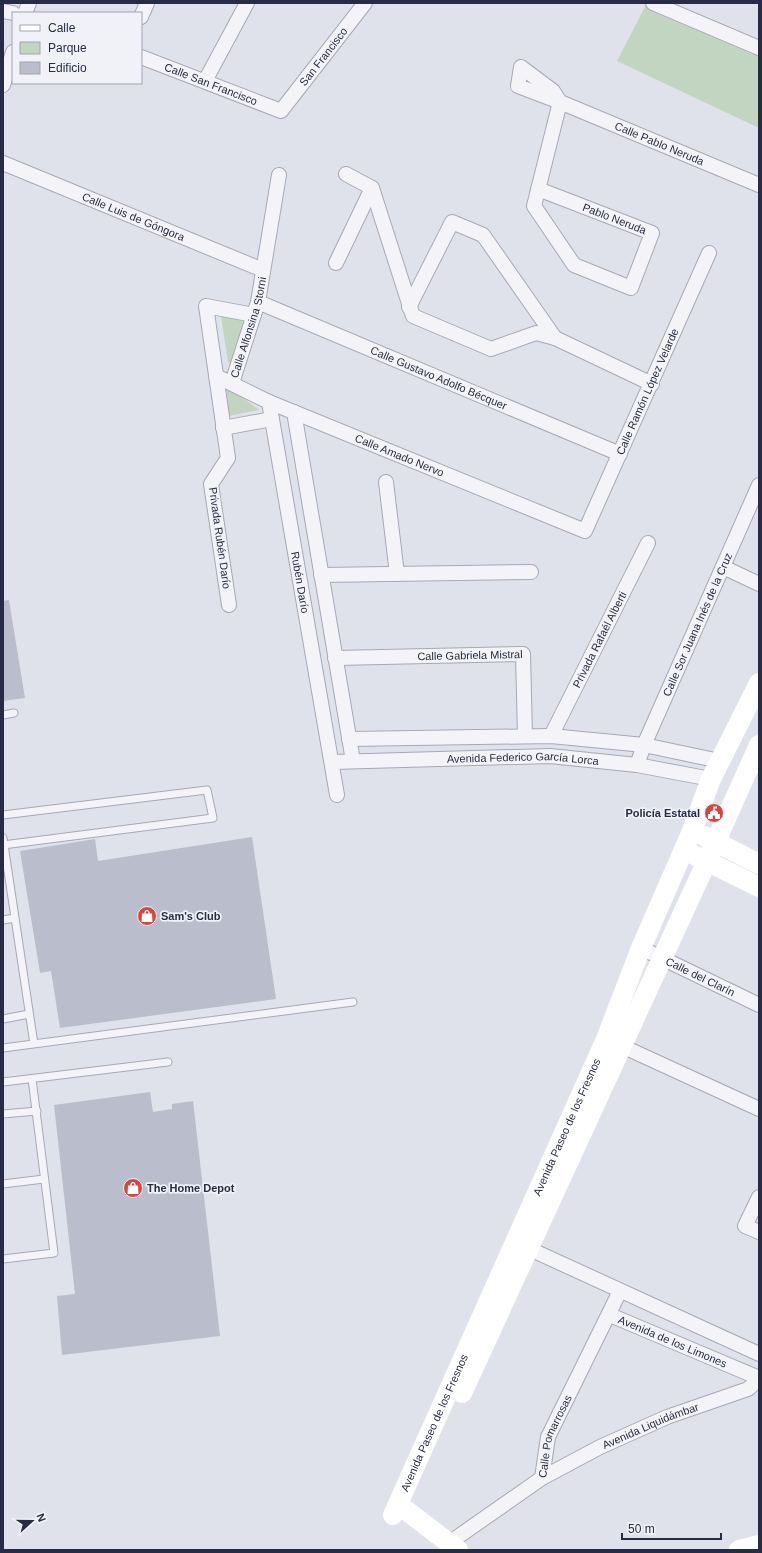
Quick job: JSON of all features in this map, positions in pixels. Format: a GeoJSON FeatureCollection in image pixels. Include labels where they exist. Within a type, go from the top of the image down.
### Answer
{"type":"FeatureCollection","features":[{"type":"Feature","properties":{"kind":"street"},"geometry":{"type":"LineString","coordinates":[[142,16],[147,3]]}},
{"type":"Feature","properties":{"kind":"street"},"geometry":{"type":"LineString","coordinates":[[205,81],[247,3]]}},
{"type":"Feature","properties":{"kind":"street","name":"San Francisco"},"geometry":{"type":"LineString","coordinates":[[281,111],[365,3]]}},
{"type":"Feature","properties":{"kind":"street"},"geometry":{"type":"LineString","coordinates":[[653,3],[759,48]]}},
{"type":"Feature","properties":{"kind":"street"},"geometry":{"type":"LineString","coordinates":[[3,85],[12,55]]}},
{"type":"Feature","properties":{"kind":"street","name":"Calle San Francisco"},"geometry":{"type":"LineString","coordinates":[[142,57],[281,111]]}},
{"type":"Feature","properties":{"kind":"street","name":"Calle Pablo Neruda"},"geometry":{"type":"LineString","coordinates":[[560,102],[759,185]]}},
{"type":"Feature","properties":{"kind":"street","name":"Pablo Neruda"},"geometry":{"type":"LineString","coordinates":[[538,189],[652,233],[631,288],[574,265],[534,206],[538,189],[560,102]]}},
{"type":"Feature","properties":{"kind":"street","name":"Calle Luis de Góngora"},"geometry":{"type":"LineString","coordinates":[[3,163],[263,270]]}},
{"type":"Feature","properties":{"kind":"street"},"geometry":{"type":"LineString","coordinates":[[346,174],[372,188],[413,316],[491,349],[536,333],[555,338],[652,384]]}},
{"type":"Feature","properties":{"kind":"street","name":"Calle Alfonsina Storni"},"geometry":{"type":"LineString","coordinates":[[232,383],[256,309],[279,175]]}},
{"type":"Feature","properties":{"kind":"street"},"geometry":{"type":"LineString","coordinates":[[336,263],[372,188]]}},
{"type":"Feature","properties":{"kind":"street"},"geometry":{"type":"LineString","coordinates":[[409,307],[452,222],[483,235],[555,338]]}},
{"type":"Feature","properties":{"kind":"street","name":"Calle Ramón López Velarde"},"geometry":{"type":"LineString","coordinates":[[585,531],[652,384],[709,253]]}},
{"type":"Feature","properties":{"kind":"street"},"geometry":{"type":"LineString","coordinates":[[256,309],[206,306],[223,428],[272,419]]}},
{"type":"Feature","properties":{"kind":"street","name":"Calle Gustavo Adolfo Bécquer"},"geometry":{"type":"LineString","coordinates":[[256,309],[620,454]]}},
{"type":"Feature","properties":{"kind":"street","name":"Calle Amado Nervo"},"geometry":{"type":"LineString","coordinates":[[216,376],[269,402],[585,531]]}},
{"type":"Feature","properties":{"kind":"street","name":"Rubén Darío"},"geometry":{"type":"LineString","coordinates":[[269,402],[337,795]]}},
{"type":"Feature","properties":{"kind":"street","name":"Rubén Darío"},"geometry":{"type":"LineString","coordinates":[[294,412],[353,761]]}},
{"type":"Feature","properties":{"kind":"street","name":"Privada Rubén Darío"},"geometry":{"type":"LineString","coordinates":[[223,428],[228,458],[211,484],[229,605]]}},
{"type":"Feature","properties":{"kind":"street"},"geometry":{"type":"LineString","coordinates":[[386,482],[397,574]]}},
{"type":"Feature","properties":{"kind":"street","name":"Calle Sor Juana Inés de la Cruz"},"geometry":{"type":"LineString","coordinates":[[638,765],[644,745],[759,485]]}},
{"type":"Feature","properties":{"kind":"street","name":"Privada Rafaél Alberti"},"geometry":{"type":"LineString","coordinates":[[551,736],[648,543]]}},
{"type":"Feature","properties":{"kind":"street"},"geometry":{"type":"LineString","coordinates":[[723,567],[759,584]]}},
{"type":"Feature","properties":{"kind":"street"},"geometry":{"type":"LineString","coordinates":[[321,574],[531,572]]}},
{"type":"Feature","properties":{"kind":"street","name":"Calle Gabriela Mistral"},"geometry":{"type":"LineString","coordinates":[[335,658],[523,654],[525,736]]}},
{"type":"Feature","properties":{"kind":"street","name":"Avenida Paseo de los Fresnos"},"geometry":{"type":"LineString","coordinates":[[614,1042],[641,948],[684,850],[720,761],[759,683]]}},
{"type":"Feature","properties":{"kind":"street","name":"Avenida Federico García Lorca"},"geometry":{"type":"LineString","coordinates":[[349,739],[551,736],[644,745],[720,761]]}},
{"type":"Feature","properties":{"kind":"street","name":"Avenida Paseo de los Fresnos"},"geometry":{"type":"LineString","coordinates":[[449,1548],[400,1513],[614,1042],[662,958],[759,745]]}},
{"type":"Feature","properties":{"kind":"street","name":"Avenida Federico García Lorca"},"geometry":{"type":"LineString","coordinates":[[332,762],[550,756],[638,765],[712,779]]}},
{"type":"Feature","properties":{"kind":"street"},"geometry":{"type":"LineString","coordinates":[[692,831],[759,864]]}},
{"type":"Feature","properties":{"kind":"street"},"geometry":{"type":"LineString","coordinates":[[684,850],[759,887]]}},
{"type":"Feature","properties":{"kind":"street","name":"Calle del Clarín"},"geometry":{"type":"LineString","coordinates":[[641,948],[759,1005]]}},
{"type":"Feature","properties":{"kind":"street"},"geometry":{"type":"LineString","coordinates":[[614,1042],[759,1109]]}},
{"type":"Feature","properties":{"kind":"street"},"geometry":{"type":"LineString","coordinates":[[759,1197],[745,1226],[759,1232]]}},
{"type":"Feature","properties":{"kind":"street","name":"Avenida de los Limones"},"geometry":{"type":"LineString","coordinates":[[522,1246],[759,1354]]}},
{"type":"Feature","properties":{"kind":"street","name":"Avenida de los Limones"},"geometry":{"type":"LineString","coordinates":[[620,1291],[610,1315],[759,1379]]}},
{"type":"Feature","properties":{"kind":"street","name":"Calle Pomarrosas"},"geometry":{"type":"LineString","coordinates":[[449,1548],[542,1478],[548,1437],[610,1315]]}},
{"type":"Feature","properties":{"kind":"street","name":"Avenida Liquidámbar"},"geometry":{"type":"LineString","coordinates":[[542,1478],[600,1447],[667,1417],[748,1389],[759,1379]]}},
{"type":"Feature","properties":{"kind":"street"},"geometry":{"type":"LineString","coordinates":[[739,1550],[759,1545]]}},
{"type":"Feature","properties":{"kind":"lane"},"geometry":{"type":"LineString","coordinates":[[3,715],[14,713]]}},
{"type":"Feature","properties":{"kind":"lane"},"geometry":{"type":"LineString","coordinates":[[3,815],[207,790],[213,818],[3,843],[34,1044]]}},
{"type":"Feature","properties":{"kind":"lane"},"geometry":{"type":"LineString","coordinates":[[3,920],[15,918]]}},
{"type":"Feature","properties":{"kind":"lane"},"geometry":{"type":"LineString","coordinates":[[3,1048],[353,1002]]}},
{"type":"Feature","properties":{"kind":"lane"},"geometry":{"type":"LineString","coordinates":[[3,1019],[29,1014]]}},
{"type":"Feature","properties":{"kind":"lane"},"geometry":{"type":"LineString","coordinates":[[3,1082],[168,1062]]}},
{"type":"Feature","properties":{"kind":"lane"},"geometry":{"type":"LineString","coordinates":[[3,1259],[54,1253],[32,1079]]}},
{"type":"Feature","properties":{"kind":"lane"},"geometry":{"type":"LineString","coordinates":[[3,1114],[37,1111]]}},
{"type":"Feature","properties":{"kind":"lane"},"geometry":{"type":"LineString","coordinates":[[3,1184],[44,1178]]}},
{"type":"Feature","properties":{"kind":"green space"},"geometry":{"type":"Polygon","coordinates":[[[647,3],[759,53],[759,128],[617,61],[647,3]]]}},
{"type":"Feature","properties":{"kind":"green space"},"geometry":{"type":"Polygon","coordinates":[[[220,310],[248,318],[235,366],[228,362],[220,310]]]}},
{"type":"Feature","properties":{"kind":"green space"},"geometry":{"type":"Polygon","coordinates":[[[226,385],[259,410],[229,416],[226,385]]]}},
{"type":"Feature","properties":{"kind":"building"},"geometry":{"type":"Polygon","coordinates":[[[9,600],[25,698],[3,701],[3,601],[9,600]]]}},
{"type":"Feature","properties":{"kind":"building"},"geometry":{"type":"Polygon","coordinates":[[[714,804],[719,806],[712,822],[708,820],[714,804]]]}},
{"type":"Feature","properties":{"kind":"building","name":"Sam's Club"},"geometry":{"type":"Polygon","coordinates":[[[252,837],[276,999],[60,1028],[51,971],[40,973],[20,851],[95,839],[98,861],[252,837]]]}},
{"type":"Feature","properties":{"kind":"building","name":"The Home Depot"},"geometry":{"type":"Polygon","coordinates":[[[150,1092],[153,1112],[172,1109],[172,1104],[193,1101],[220,1336],[62,1355],[57,1296],[75,1294],[54,1105],[150,1092]]]}},
{"type":"Feature","properties":{"kind":"place","name":"Policía Estatal"},"geometry":{"type":"Point","coordinates":[714,813]}},
{"type":"Feature","properties":{"kind":"place","name":"Sam's Club"},"geometry":{"type":"Point","coordinates":[147,916]}},
{"type":"Feature","properties":{"kind":"place","name":"The Home Depot"},"geometry":{"type":"Point","coordinates":[133,1188]}}]}
